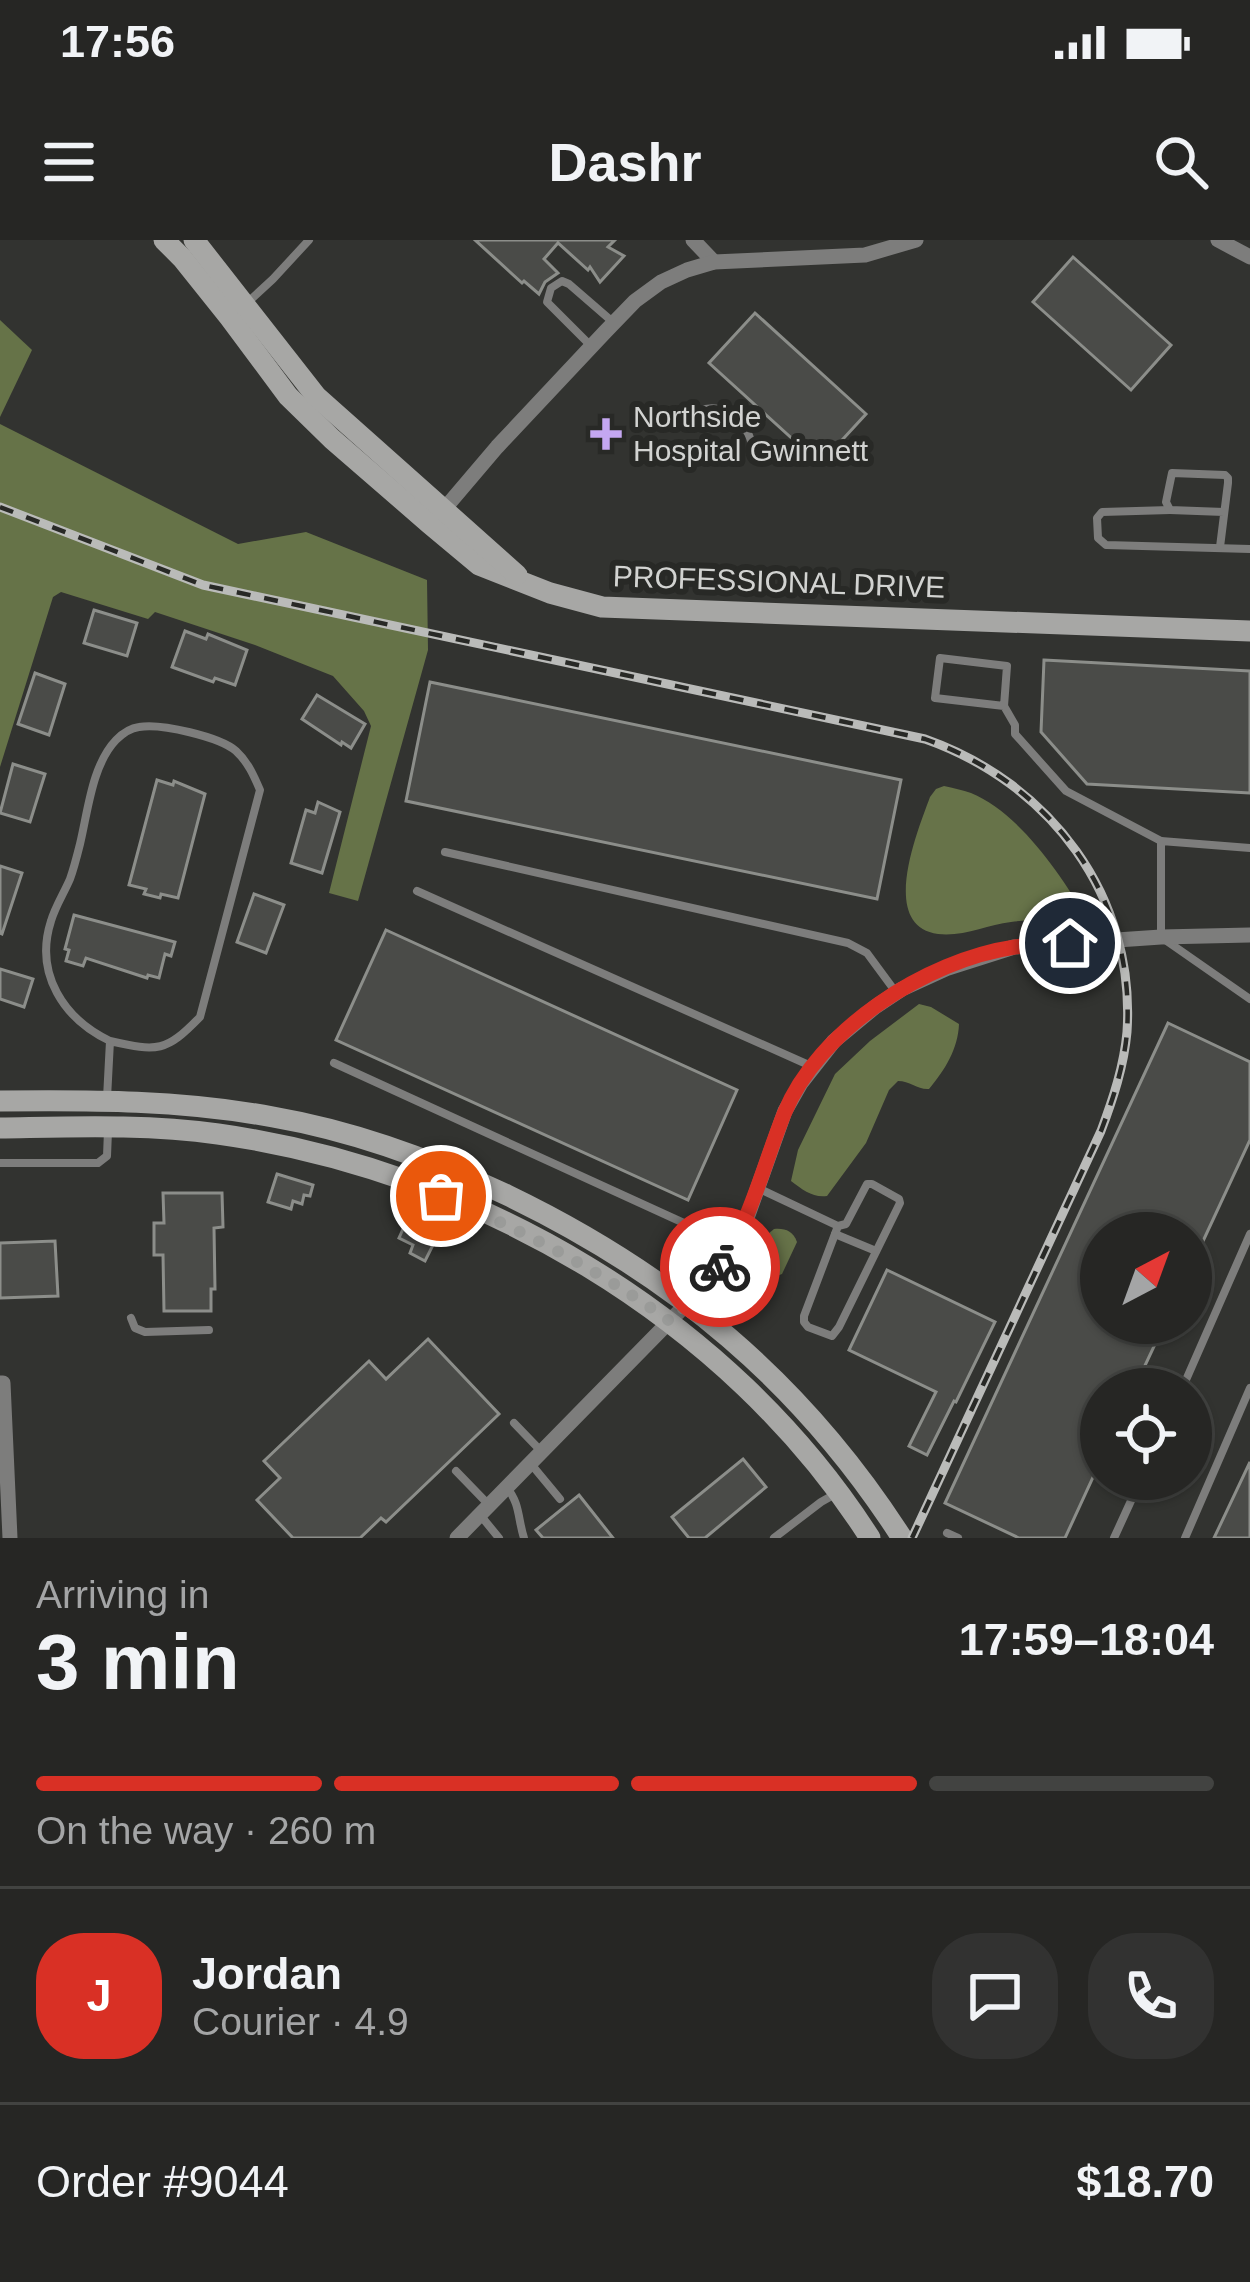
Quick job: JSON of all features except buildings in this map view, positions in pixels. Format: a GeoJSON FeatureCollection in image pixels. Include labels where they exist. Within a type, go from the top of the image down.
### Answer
{"type":"FeatureCollection","features":[{"type":"Feature","properties":{"kind":"main road"},"geometry":{"type":"LineString","coordinates":[[164,240],[437,517]]}},
{"type":"Feature","properties":{"kind":"main road"},"geometry":{"type":"LineString","coordinates":[[194,240],[238,311]]}},
{"type":"Feature","properties":{"kind":"main road","name":"PROFESSIONAL DRIVE"},"geometry":{"type":"LineString","coordinates":[[437,517],[527,584],[602,607],[1250,632]]}},
{"type":"Feature","properties":{"kind":"main road"},"geometry":{"type":"LineString","coordinates":[[0,1101],[146,1101],[277,1117],[380,1144],[482,1184],[566,1225],[640,1268],[689,1304],[767,1370],[818,1424],[902,1538]]}},
{"type":"Feature","properties":{"kind":"main road"},"geometry":{"type":"LineString","coordinates":[[0,1128],[108,1126],[216,1134],[347,1162],[487,1215],[590,1268],[671,1322],[772,1414],[870,1538]]}},
{"type":"Feature","properties":{"kind":"street"},"geometry":{"type":"LineString","coordinates":[[693,240],[714,262]]}},
{"type":"Feature","properties":{"kind":"street"},"geometry":{"type":"LineString","coordinates":[[437,517],[614,322],[661,282],[714,262],[865,255],[916,240]]}},
{"type":"Feature","properties":{"kind":"street"},"geometry":{"type":"LineString","coordinates":[[1218,240],[1250,256]]}},
{"type":"Feature","properties":{"kind":"street"},"geometry":{"type":"LineString","coordinates":[[460,1537],[713,1277],[734,1245],[759,1188],[785,1111],[813,1066],[834,1041],[896,993],[948,968],[1014,947],[1250,935]]}},
{"type":"Feature","properties":{"kind":"street"},"geometry":{"type":"LineString","coordinates":[[0,1383],[10,1538]]}},
{"type":"Feature","properties":{"kind":"lane"},"geometry":{"type":"LineString","coordinates":[[238,311],[309,240]]}},
{"type":"Feature","properties":{"kind":"lane"},"geometry":{"type":"LineString","coordinates":[[592,347],[547,302],[551,288],[562,281],[569,284],[614,322]]}},
{"type":"Feature","properties":{"kind":"lane"},"geometry":{"type":"LineString","coordinates":[[698,428],[700,411],[718,406],[748,430],[752,453]]}},
{"type":"Feature","properties":{"kind":"lane"},"geometry":{"type":"LineString","coordinates":[[1170,511],[1166,502],[1172,473],[1225,476],[1220,547]]}},
{"type":"Feature","properties":{"kind":"lane"},"geometry":{"type":"LineString","coordinates":[[1224,512],[1102,512],[1097,518],[1100,542],[1250,549]]}},
{"type":"Feature","properties":{"kind":"lane"},"geometry":{"type":"LineString","coordinates":[[1004,706],[934,698],[940,658],[1007,666],[1004,706],[1016,734],[1066,791],[1161,841],[1250,848]]}},
{"type":"Feature","properties":{"kind":"lane"},"geometry":{"type":"LineString","coordinates":[[157,725],[221,742],[236,751],[252,770],[260,790],[200,1016],[179,1038],[161,1047],[143,1049],[110,1041],[73,1017],[55,988],[45,962],[50,923],[72,874],[103,758],[134,727],[157,725]]}},
{"type":"Feature","properties":{"kind":"lane"},"geometry":{"type":"LineString","coordinates":[[1161,841],[1161,937],[1250,998]]}},
{"type":"Feature","properties":{"kind":"lane"},"geometry":{"type":"LineString","coordinates":[[445,852],[848,944],[867,953],[896,993]]}},
{"type":"Feature","properties":{"kind":"lane"},"geometry":{"type":"LineString","coordinates":[[417,891],[813,1066]]}},
{"type":"Feature","properties":{"kind":"lane"},"geometry":{"type":"LineString","coordinates":[[0,1163],[98,1163],[107,1156],[110,1041]]}},
{"type":"Feature","properties":{"kind":"lane"},"geometry":{"type":"LineString","coordinates":[[334,1064],[734,1245]]}},
{"type":"Feature","properties":{"kind":"lane"},"geometry":{"type":"LineString","coordinates":[[867,1184],[896,1196],[899,1203],[835,1335],[808,1327],[804,1316],[836,1230],[847,1224],[867,1184]]}},
{"type":"Feature","properties":{"kind":"lane"},"geometry":{"type":"LineString","coordinates":[[759,1188],[876,1251]]}},
{"type":"Feature","properties":{"kind":"lane"},"geometry":{"type":"LineString","coordinates":[[1191,1368],[1250,1234]]}},
{"type":"Feature","properties":{"kind":"lane"},"geometry":{"type":"LineString","coordinates":[[131,1318],[135,1328],[145,1332],[209,1330]]}},
{"type":"Feature","properties":{"kind":"lane"},"geometry":{"type":"LineString","coordinates":[[1184,1538],[1250,1388]]}},
{"type":"Feature","properties":{"kind":"lane"},"geometry":{"type":"LineString","coordinates":[[514,1424],[560,1499]]}},
{"type":"Feature","properties":{"kind":"lane"},"geometry":{"type":"LineString","coordinates":[[457,1471],[499,1538]]}},
{"type":"Feature","properties":{"kind":"lane"},"geometry":{"type":"LineString","coordinates":[[506,1487],[516,1499],[524,1538]]}},
{"type":"Feature","properties":{"kind":"lane"},"geometry":{"type":"LineString","coordinates":[[774,1538],[838,1492]]}},
{"type":"Feature","properties":{"kind":"lane"},"geometry":{"type":"LineString","coordinates":[[1114,1538],[1132,1500]]}},
{"type":"Feature","properties":{"kind":"lane"},"geometry":{"type":"LineString","coordinates":[[946,1533],[958,1538]]}},
{"type":"Feature","properties":{"kind":"shaded area"},"geometry":{"type":"Polygon","coordinates":[[[0,320],[32,350],[0,417],[0,320]]]}},
{"type":"Feature","properties":{"kind":"shaded area"},"geometry":{"type":"Polygon","coordinates":[[[0,424],[238,544],[306,532],[427,580],[428,650],[358,901],[329,893],[371,726],[333,676],[255,645],[155,612],[148,619],[61,592],[53,597],[0,767],[0,424]]]}},
{"type":"Feature","properties":{"kind":"shaded area"},"geometry":{"type":"Polygon","coordinates":[[[944,786],[971,793],[1005,814],[1051,864],[1085,916],[1011,922],[947,934],[920,927],[910,914],[907,875],[930,797],[944,786]]]}},
{"type":"Feature","properties":{"kind":"shaded area"},"geometry":{"type":"Polygon","coordinates":[[[919,1004],[959,1024],[945,1067],[929,1089],[898,1081],[889,1090],[866,1143],[827,1196],[804,1190],[791,1181],[798,1150],[835,1074],[919,1004]]]}},
{"type":"Feature","properties":{"kind":"shaded area"},"geometry":{"type":"Polygon","coordinates":[[[774,1229],[788,1231],[797,1242],[782,1274],[754,1285],[747,1283],[747,1260],[774,1229]]]}},
{"type":"Feature","properties":{"kind":"railway"},"geometry":{"type":"LineString","coordinates":[[0,507],[203,585],[925,739],[1011,784],[1046,815],[1076,851],[1100,891],[1117,935],[1126,982],[1123,1057],[1101,1131],[912,1538]]}},
{"type":"Feature","properties":{"kind":"way so far"},"geometry":{"type":"LineString","coordinates":[[441,1196],[560,1251],[671,1322],[720,1267]]}},
{"type":"Feature","properties":{"kind":"place","name":"Northside Hospital Gwinnett"},"geometry":{"type":"Point","coordinates":[606,434]}},
{"type":"Feature","properties":{"kind":"route"},"geometry":{"type":"LineString","coordinates":[[720,1267],[756,1197],[785,1111],[834,1041],[902,988],[948,968],[1014,947],[1070,943]]}}]}
